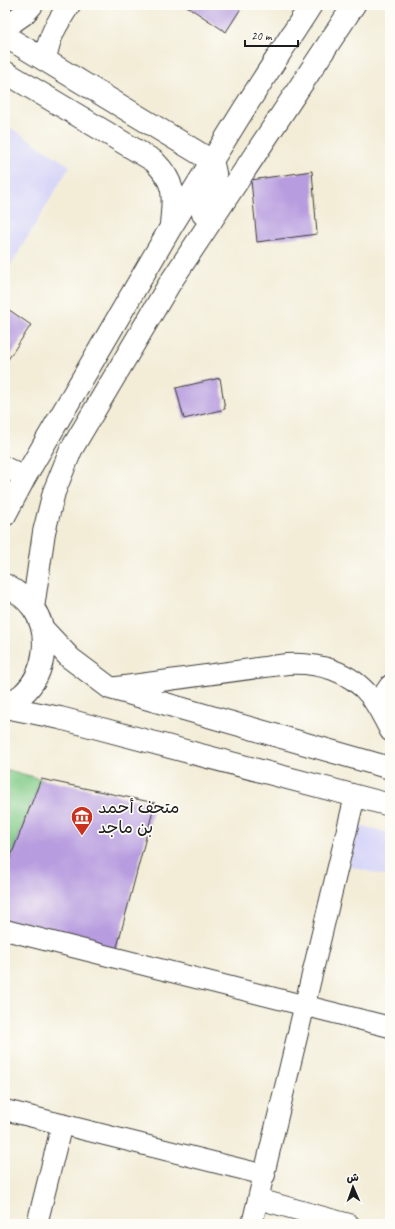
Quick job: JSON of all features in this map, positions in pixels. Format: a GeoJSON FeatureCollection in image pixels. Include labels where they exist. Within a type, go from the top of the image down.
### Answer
{"type":"FeatureCollection","features":[{"type":"Feature","properties":{"kind":"street"},"geometry":{"type":"LineString","coordinates":[[5,27],[24,14],[32,5]]}},
{"type":"Feature","properties":{"kind":"street"},"geometry":{"type":"LineString","coordinates":[[45,60],[52,33],[69,5]]}},
{"type":"Feature","properties":{"kind":"street"},"geometry":{"type":"LineString","coordinates":[[5,515],[25,477],[171,226],[311,5]]}},
{"type":"Feature","properties":{"kind":"street"},"geometry":{"type":"LineString","coordinates":[[33,608],[44,532],[54,492],[72,450],[170,283],[354,5]]}},
{"type":"Feature","properties":{"kind":"street"},"geometry":{"type":"LineString","coordinates":[[5,36],[126,110],[212,160],[217,181],[214,192],[170,283]]}},
{"type":"Feature","properties":{"kind":"street"},"geometry":{"type":"LineString","coordinates":[[5,72],[154,161],[164,171],[171,183],[174,197],[171,226]]}},
{"type":"Feature","properties":{"kind":"street"},"geometry":{"type":"LineString","coordinates":[[29,86],[80,108],[113,125],[125,125],[128,122],[130,118],[126,110]]}},
{"type":"Feature","properties":{"kind":"street"},"geometry":{"type":"LineString","coordinates":[[5,467],[25,477]]}},
{"type":"Feature","properties":{"kind":"street"},"geometry":{"type":"LineString","coordinates":[[5,585],[18,592],[33,608],[43,629],[70,658],[110,688],[390,768]]}},
{"type":"Feature","properties":{"kind":"street"},"geometry":{"type":"LineString","coordinates":[[5,706],[23,693],[37,675],[44,653],[43,629]]}},
{"type":"Feature","properties":{"kind":"street"},"geometry":{"type":"LineString","coordinates":[[110,688],[300,663],[326,667],[349,678],[368,695],[376,705],[390,731]]}},
{"type":"Feature","properties":{"kind":"street"},"geometry":{"type":"LineString","coordinates":[[376,705],[390,685]]}},
{"type":"Feature","properties":{"kind":"street"},"geometry":{"type":"LineString","coordinates":[[5,706],[60,718],[390,805]]}},
{"type":"Feature","properties":{"kind":"street"},"geometry":{"type":"LineString","coordinates":[[252,1224],[355,796]]}},
{"type":"Feature","properties":{"kind":"street"},"geometry":{"type":"LineString","coordinates":[[5,930],[304,1004],[390,1027]]}},
{"type":"Feature","properties":{"kind":"street"},"geometry":{"type":"LineString","coordinates":[[5,1110],[265,1175]]}},
{"type":"Feature","properties":{"kind":"street"},"geometry":{"type":"LineString","coordinates":[[37,1224],[62,1124]]}},
{"type":"Feature","properties":{"kind":"street"},"geometry":{"type":"LineString","coordinates":[[258,1199],[349,1224]]}},
{"type":"Feature","properties":{"kind":"shaded area"},"geometry":{"type":"Polygon","coordinates":[[[5,124],[70,166],[5,275],[5,124]]]}},
{"type":"Feature","properties":{"kind":"shaded area"},"geometry":{"type":"Polygon","coordinates":[[[358,825],[390,833],[390,877],[348,866],[358,825]]]}},
{"type":"Feature","properties":{"kind":"green space"},"geometry":{"type":"Polygon","coordinates":[[[5,769],[41,779],[5,871],[5,769]]]}},
{"type":"Feature","properties":{"kind":"building"},"geometry":{"type":"Polygon","coordinates":[[[185,5],[243,5],[226,32],[185,5]]]}},
{"type":"Feature","properties":{"kind":"building"},"geometry":{"type":"Polygon","coordinates":[[[312,171],[317,234],[257,242],[251,180],[312,171]]]}},
{"type":"Feature","properties":{"kind":"building"},"geometry":{"type":"Polygon","coordinates":[[[5,307],[31,325],[5,364],[5,307]]]}},
{"type":"Feature","properties":{"kind":"building"},"geometry":{"type":"Polygon","coordinates":[[[220,378],[225,409],[184,419],[176,388],[220,378]]]}},
{"type":"Feature","properties":{"kind":"building","name":"متحف أحمد بن ماجد"},"geometry":{"type":"Polygon","coordinates":[[[41,779],[155,803],[116,951],[5,924],[5,871],[41,779]]]}},
{"type":"Feature","properties":{"kind":"place","name":"متحف أحمد بن ماجد"},"geometry":{"type":"Point","coordinates":[82,836]}}]}
